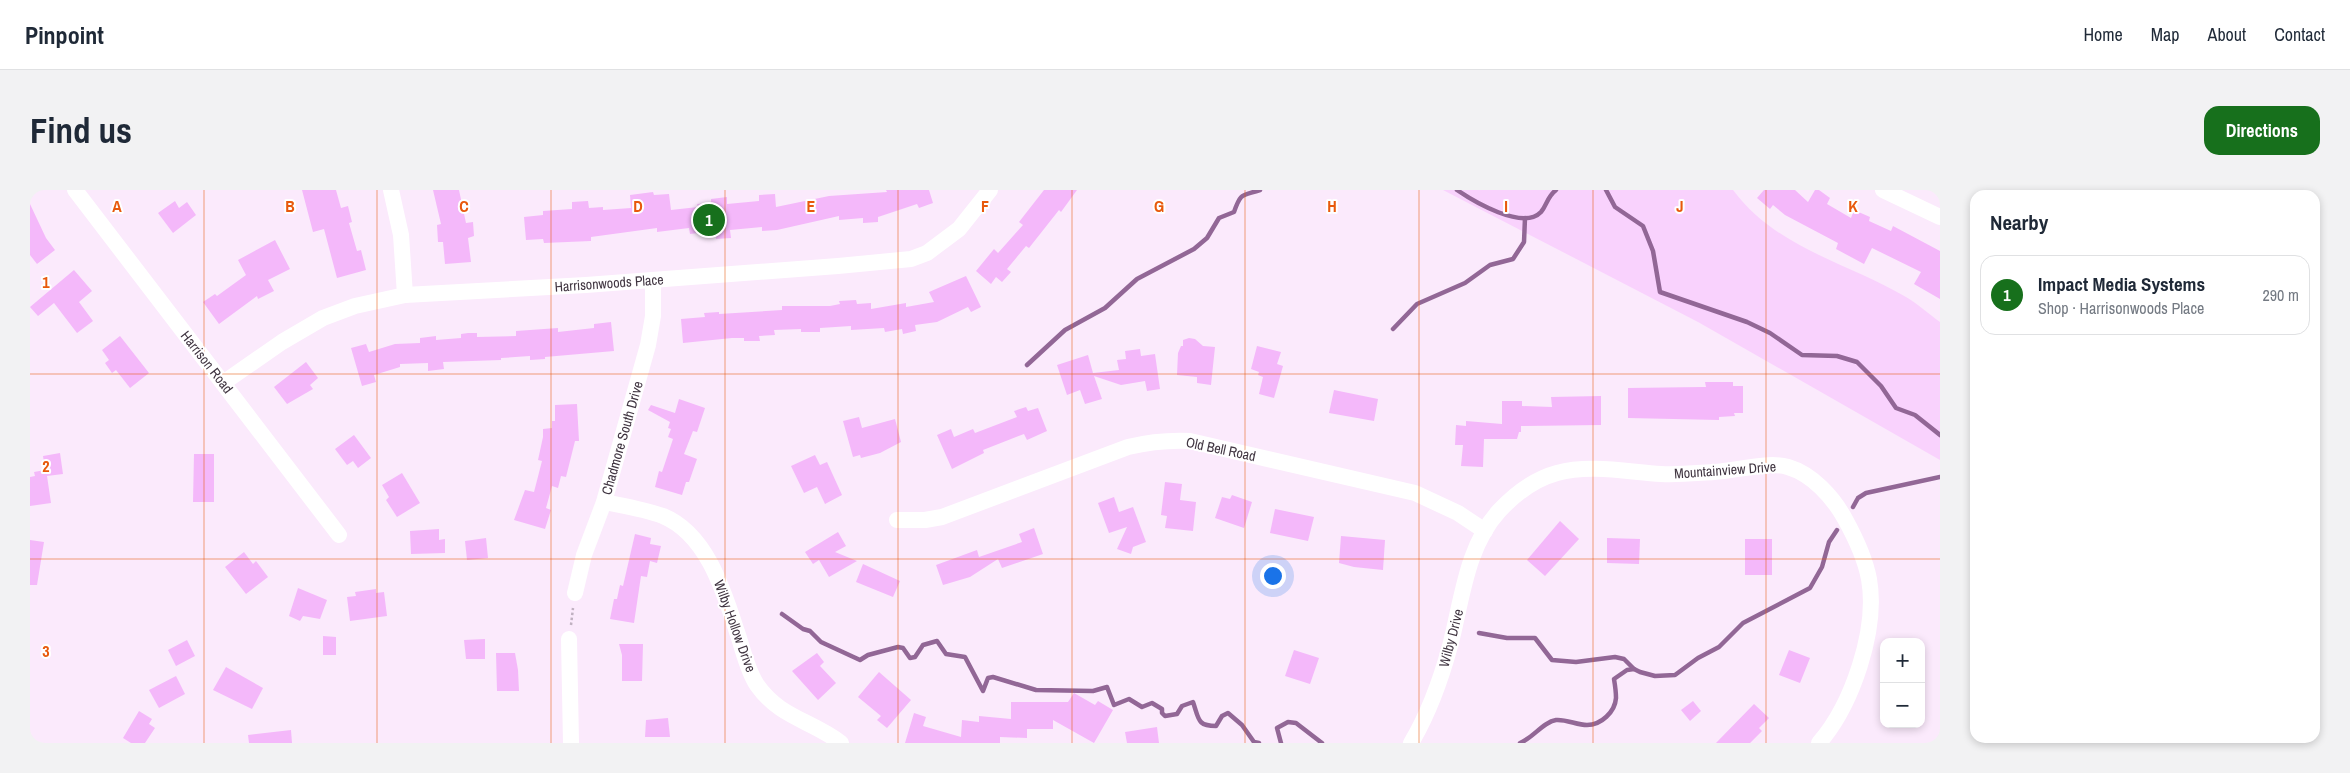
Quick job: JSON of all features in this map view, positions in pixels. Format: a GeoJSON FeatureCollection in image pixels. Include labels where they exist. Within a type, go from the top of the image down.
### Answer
{"type":"FeatureCollection","features":[{"type":"Feature","properties":{"kind":"street","name":"Harrison Road"},"geometry":{"type":"LineString","coordinates":[[75,190],[338,534]]}},
{"type":"Feature","properties":{"kind":"street"},"geometry":{"type":"LineString","coordinates":[[391,190],[401,234],[405,295]]}},
{"type":"Feature","properties":{"kind":"street","name":"Harrisonwoods Place"},"geometry":{"type":"LineString","coordinates":[[223,383],[282,342],[323,318],[356,306],[405,295],[652,280],[911,259],[927,253],[960,229],[990,190]]}},
{"type":"Feature","properties":{"kind":"street"},"geometry":{"type":"LineString","coordinates":[[1883,190],[1940,217]]}},
{"type":"Feature","properties":{"kind":"street","name":"Chadmore South Drive"},"geometry":{"type":"LineString","coordinates":[[575,593],[584,555],[604,502],[648,345],[653,316],[652,280]]}},
{"type":"Feature","properties":{"kind":"street","name":"Old Bell Road"},"geometry":{"type":"LineString","coordinates":[[898,520],[925,520],[942,517],[1128,447],[1171,440],[1190,441],[1415,494],[1458,513],[1485,531]]}},
{"type":"Feature","properties":{"kind":"street","name":"Mountainview Drive"},"geometry":{"type":"LineString","coordinates":[[1485,531],[1497,513],[1525,489],[1543,478],[1570,470],[1610,470],[1664,474],[1732,471],[1778,465],[1802,473],[1820,487],[1840,510],[1856,539],[1867,571],[1870,588],[1866,639],[1856,676],[1844,706],[1819,743]]}},
{"type":"Feature","properties":{"kind":"street","name":"Wilby Hollow Drive"},"geometry":{"type":"LineString","coordinates":[[604,502],[664,517],[680,526],[694,540],[719,578],[756,684],[769,701],[784,713],[815,727],[841,743]]}},
{"type":"Feature","properties":{"kind":"street","name":"Wilby Drive"},"geometry":{"type":"LineString","coordinates":[[1411,743],[1436,690],[1469,566],[1485,531]]}},
{"type":"Feature","properties":{"kind":"street"},"geometry":{"type":"LineString","coordinates":[[569,639],[571,743]]}},
{"type":"Feature","properties":{"kind":"path"},"geometry":{"type":"LineString","coordinates":[[569,639],[575,593]]}},
{"type":"Feature","properties":{"kind":"shaded area"},"geometry":{"type":"Polygon","coordinates":[[[1443,190],[1733,190],[1770,227],[1792,241],[1906,297],[1940,322],[1940,460],[1698,322],[1443,190]]]}},
{"type":"Feature","properties":{"kind":"building"},"geometry":{"type":"Polygon","coordinates":[[[302,190],[336,190],[341,208],[348,206],[352,222],[349,223],[357,251],[361,250],[366,270],[337,278],[324,229],[313,232],[302,190]]]}},
{"type":"Feature","properties":{"kind":"building"},"geometry":{"type":"Polygon","coordinates":[[[433,190],[459,190],[466,223],[473,222],[474,236],[468,238],[471,262],[445,264],[443,242],[438,242],[437,225],[441,224],[433,190]]]}},
{"type":"Feature","properties":{"kind":"building"},"geometry":{"type":"Polygon","coordinates":[[[886,190],[929,190],[933,203],[919,208],[917,204],[878,217],[878,222],[863,223],[863,218],[839,220],[839,216],[777,230],[762,231],[762,227],[730,230],[731,238],[716,239],[715,231],[690,234],[689,228],[657,232],[657,228],[591,237],[591,241],[544,243],[543,239],[526,240],[524,217],[543,215],[543,211],[572,209],[572,202],[588,201],[589,208],[603,207],[603,210],[631,208],[630,195],[653,192],[654,195],[669,194],[671,210],[698,207],[697,204],[711,203],[711,199],[727,197],[727,204],[759,201],[759,195],[775,194],[776,207],[829,196],[887,192],[886,190]]]}},
{"type":"Feature","properties":{"kind":"building"},"geometry":{"type":"Polygon","coordinates":[[[1044,190],[1077,190],[1061,212],[1059,210],[1029,248],[1026,246],[1007,269],[1011,272],[1002,282],[996,277],[991,284],[976,271],[994,249],[998,253],[1023,225],[1019,222],[1044,190]]]}},
{"type":"Feature","properties":{"kind":"building"},"geometry":{"type":"Polygon","coordinates":[[[1764,190],[1795,190],[1808,202],[1815,190],[1819,190],[1830,198],[1827,204],[1851,218],[1854,210],[1870,217],[1869,221],[1891,231],[1893,226],[1940,251],[1940,299],[1914,284],[1921,272],[1872,248],[1864,264],[1836,249],[1838,243],[1785,215],[1773,205],[1770,209],[1757,198],[1764,190]]]}},
{"type":"Feature","properties":{"kind":"building"},"geometry":{"type":"Polygon","coordinates":[[[175,201],[179,208],[187,202],[196,215],[173,233],[158,213],[175,201]]]}},
{"type":"Feature","properties":{"kind":"building"},"geometry":{"type":"Polygon","coordinates":[[[30,204],[46,238],[55,250],[37,264],[30,255],[30,204]]]}},
{"type":"Feature","properties":{"kind":"building"},"geometry":{"type":"Polygon","coordinates":[[[275,240],[290,269],[268,280],[274,291],[258,299],[257,296],[219,324],[203,302],[215,294],[217,296],[246,275],[238,260],[275,240]]]}},
{"type":"Feature","properties":{"kind":"building"},"geometry":{"type":"Polygon","coordinates":[[[74,270],[92,291],[79,302],[93,321],[77,333],[54,303],[38,316],[30,307],[74,270]]]}},
{"type":"Feature","properties":{"kind":"building"},"geometry":{"type":"Polygon","coordinates":[[[966,276],[981,307],[971,312],[968,307],[937,322],[915,325],[916,331],[903,334],[902,329],[885,332],[884,328],[851,330],[851,326],[820,328],[820,332],[801,332],[801,329],[774,330],[775,335],[759,336],[760,341],[744,341],[744,338],[732,338],[683,343],[681,319],[705,317],[704,313],[719,312],[719,314],[782,310],[782,306],[830,306],[840,304],[839,301],[856,300],[857,304],[871,303],[871,309],[906,303],[906,307],[934,302],[929,292],[966,276]]]}},
{"type":"Feature","properties":{"kind":"building"},"geometry":{"type":"Polygon","coordinates":[[[611,322],[614,351],[530,360],[530,356],[501,358],[501,360],[443,362],[444,369],[428,371],[428,363],[400,364],[400,367],[374,375],[376,382],[362,386],[351,348],[366,344],[369,352],[395,344],[420,343],[420,338],[436,336],[436,340],[461,338],[461,334],[468,333],[477,333],[477,337],[516,336],[516,331],[558,328],[558,332],[594,328],[594,324],[611,322]]]}},
{"type":"Feature","properties":{"kind":"building"},"geometry":{"type":"Polygon","coordinates":[[[120,336],[149,373],[130,388],[116,370],[112,373],[105,363],[109,360],[102,350],[120,336]]]}},
{"type":"Feature","properties":{"kind":"building"},"geometry":{"type":"Polygon","coordinates":[[[1195,339],[1203,346],[1215,347],[1211,385],[1197,383],[1197,377],[1177,375],[1178,353],[1181,346],[1183,346],[1183,340],[1195,339]]]}},
{"type":"Feature","properties":{"kind":"building"},"geometry":{"type":"Polygon","coordinates":[[[1257,346],[1281,352],[1277,364],[1283,366],[1274,398],[1259,394],[1263,377],[1258,375],[1259,372],[1251,369],[1257,346]]]}},
{"type":"Feature","properties":{"kind":"building"},"geometry":{"type":"Polygon","coordinates":[[[1140,349],[1141,356],[1155,354],[1160,389],[1147,391],[1145,381],[1121,385],[1094,376],[1102,399],[1085,404],[1080,390],[1067,395],[1057,365],[1088,355],[1093,373],[1119,370],[1117,360],[1126,359],[1125,351],[1140,349]]]}},
{"type":"Feature","properties":{"kind":"building"},"geometry":{"type":"Polygon","coordinates":[[[306,362],[318,378],[310,385],[313,389],[287,404],[274,387],[306,362]]]}},
{"type":"Feature","properties":{"kind":"building"},"geometry":{"type":"Polygon","coordinates":[[[1705,382],[1733,382],[1733,386],[1743,386],[1743,413],[1734,413],[1735,416],[1719,417],[1719,420],[1628,418],[1628,388],[1706,387],[1705,382]]]}},
{"type":"Feature","properties":{"kind":"building"},"geometry":{"type":"Polygon","coordinates":[[[1334,390],[1378,399],[1374,421],[1329,413],[1334,390]]]}},
{"type":"Feature","properties":{"kind":"building"},"geometry":{"type":"Polygon","coordinates":[[[1601,396],[1601,425],[1521,426],[1521,432],[1519,432],[1517,439],[1484,439],[1483,467],[1461,466],[1463,445],[1455,445],[1456,425],[1466,426],[1466,421],[1502,424],[1502,401],[1522,401],[1522,406],[1552,407],[1551,397],[1601,396]]]}},
{"type":"Feature","properties":{"kind":"building"},"geometry":{"type":"Polygon","coordinates":[[[679,399],[705,408],[697,432],[693,431],[684,454],[697,459],[682,495],[655,487],[659,471],[662,472],[673,439],[668,437],[671,429],[668,428],[670,422],[648,410],[651,405],[675,413],[679,399]]]}},
{"type":"Feature","properties":{"kind":"building"},"geometry":{"type":"Polygon","coordinates":[[[577,404],[579,441],[575,441],[566,477],[561,476],[558,488],[552,486],[546,508],[551,510],[545,529],[514,520],[525,490],[534,492],[542,461],[538,460],[543,429],[552,428],[552,421],[555,421],[555,405],[577,404]]]}},
{"type":"Feature","properties":{"kind":"building"},"geometry":{"type":"Polygon","coordinates":[[[1026,407],[1028,411],[1038,408],[1047,431],[1027,440],[1024,434],[983,450],[984,453],[952,469],[937,435],[951,429],[954,437],[973,429],[975,433],[1017,417],[1014,411],[1026,407]]]}},
{"type":"Feature","properties":{"kind":"building"},"geometry":{"type":"Polygon","coordinates":[[[859,417],[862,428],[895,419],[901,442],[880,453],[861,458],[860,455],[853,457],[843,421],[859,417]]]}},
{"type":"Feature","properties":{"kind":"building"},"geometry":{"type":"Polygon","coordinates":[[[354,435],[371,458],[358,468],[353,461],[347,465],[335,449],[354,435]]]}},
{"type":"Feature","properties":{"kind":"building"},"geometry":{"type":"Polygon","coordinates":[[[60,453],[63,474],[47,476],[51,503],[30,506],[30,477],[35,476],[34,472],[45,470],[43,456],[60,453]]]}},
{"type":"Feature","properties":{"kind":"building"},"geometry":{"type":"Polygon","coordinates":[[[194,454],[214,454],[214,502],[193,502],[194,454]]]}},
{"type":"Feature","properties":{"kind":"building"},"geometry":{"type":"Polygon","coordinates":[[[815,455],[820,465],[827,462],[842,495],[825,504],[817,487],[804,493],[791,466],[815,455]]]}},
{"type":"Feature","properties":{"kind":"building"},"geometry":{"type":"Polygon","coordinates":[[[402,473],[420,503],[397,517],[386,500],[389,497],[382,485],[402,473]]]}},
{"type":"Feature","properties":{"kind":"building"},"geometry":{"type":"Polygon","coordinates":[[[1165,482],[1182,484],[1180,500],[1196,502],[1193,531],[1165,528],[1167,516],[1161,515],[1165,482]]]}},
{"type":"Feature","properties":{"kind":"building"},"geometry":{"type":"Polygon","coordinates":[[[1232,495],[1252,502],[1244,528],[1215,518],[1222,497],[1230,499],[1232,495]]]}},
{"type":"Feature","properties":{"kind":"building"},"geometry":{"type":"Polygon","coordinates":[[[1114,497],[1119,512],[1133,507],[1146,542],[1133,547],[1131,554],[1117,549],[1127,527],[1109,533],[1098,503],[1114,497]]]}},
{"type":"Feature","properties":{"kind":"building"},"geometry":{"type":"Polygon","coordinates":[[[1275,509],[1314,517],[1308,541],[1270,533],[1275,509]]]}},
{"type":"Feature","properties":{"kind":"building"},"geometry":{"type":"Polygon","coordinates":[[[1560,521],[1579,539],[1545,576],[1527,560],[1560,521]]]}},
{"type":"Feature","properties":{"kind":"building"},"geometry":{"type":"Polygon","coordinates":[[[1034,528],[1043,554],[1002,568],[998,559],[970,577],[943,585],[936,565],[977,550],[979,557],[1022,542],[1019,534],[1034,528]]]}},
{"type":"Feature","properties":{"kind":"building"},"geometry":{"type":"Polygon","coordinates":[[[439,529],[439,540],[445,539],[445,553],[411,554],[410,531],[439,529]]]}},
{"type":"Feature","properties":{"kind":"building"},"geometry":{"type":"Polygon","coordinates":[[[838,532],[846,546],[835,552],[857,561],[829,577],[819,560],[813,564],[805,552],[838,532]]]}},
{"type":"Feature","properties":{"kind":"building"},"geometry":{"type":"Polygon","coordinates":[[[635,534],[651,538],[650,544],[661,546],[657,563],[650,561],[647,577],[641,576],[634,623],[610,619],[614,599],[617,599],[620,585],[623,586],[635,534]]]}},
{"type":"Feature","properties":{"kind":"building"},"geometry":{"type":"Polygon","coordinates":[[[1341,536],[1385,540],[1383,570],[1354,567],[1339,563],[1341,536]]]}},
{"type":"Feature","properties":{"kind":"building"},"geometry":{"type":"Polygon","coordinates":[[[486,538],[488,558],[467,560],[465,541],[486,538]]]}},
{"type":"Feature","properties":{"kind":"building"},"geometry":{"type":"Polygon","coordinates":[[[1607,538],[1640,539],[1639,564],[1607,563],[1607,538]]]}},
{"type":"Feature","properties":{"kind":"building"},"geometry":{"type":"Polygon","coordinates":[[[1745,539],[1772,539],[1772,575],[1745,575],[1745,539]]]}},
{"type":"Feature","properties":{"kind":"building"},"geometry":{"type":"Polygon","coordinates":[[[30,540],[44,542],[37,585],[30,585],[30,540]]]}},
{"type":"Feature","properties":{"kind":"building"},"geometry":{"type":"Polygon","coordinates":[[[244,552],[253,564],[256,561],[268,577],[246,594],[225,567],[244,552]]]}},
{"type":"Feature","properties":{"kind":"building"},"geometry":{"type":"Polygon","coordinates":[[[863,564],[900,581],[893,597],[856,582],[863,564]]]}},
{"type":"Feature","properties":{"kind":"building"},"geometry":{"type":"Polygon","coordinates":[[[298,588],[327,600],[320,619],[303,616],[300,621],[289,616],[298,588]]]}},
{"type":"Feature","properties":{"kind":"building"},"geometry":{"type":"Polygon","coordinates":[[[376,589],[376,593],[384,592],[387,616],[350,621],[347,597],[356,596],[355,592],[376,589]]]}},
{"type":"Feature","properties":{"kind":"building"},"geometry":{"type":"Polygon","coordinates":[[[323,636],[336,637],[336,655],[323,655],[323,636]]]}},
{"type":"Feature","properties":{"kind":"building"},"geometry":{"type":"Polygon","coordinates":[[[485,639],[485,659],[466,659],[464,640],[485,639]]]}},
{"type":"Feature","properties":{"kind":"building"},"geometry":{"type":"Polygon","coordinates":[[[187,640],[195,656],[176,666],[168,650],[187,640]]]}},
{"type":"Feature","properties":{"kind":"building"},"geometry":{"type":"Polygon","coordinates":[[[619,644],[643,644],[642,681],[622,681],[622,655],[619,644]]]}},
{"type":"Feature","properties":{"kind":"building"},"geometry":{"type":"Polygon","coordinates":[[[1294,650],[1319,658],[1310,684],[1285,676],[1294,650]]]}},
{"type":"Feature","properties":{"kind":"building"},"geometry":{"type":"Polygon","coordinates":[[[1789,650],[1810,658],[1800,683],[1779,675],[1789,650]]]}},
{"type":"Feature","properties":{"kind":"building"},"geometry":{"type":"Polygon","coordinates":[[[496,653],[515,653],[519,691],[497,691],[496,653]]]}},
{"type":"Feature","properties":{"kind":"building"},"geometry":{"type":"Polygon","coordinates":[[[817,653],[824,662],[820,666],[836,683],[818,700],[792,671],[817,653]]]}},
{"type":"Feature","properties":{"kind":"building"},"geometry":{"type":"Polygon","coordinates":[[[226,667],[263,688],[252,709],[213,690],[226,667]]]}},
{"type":"Feature","properties":{"kind":"building"},"geometry":{"type":"Polygon","coordinates":[[[879,672],[911,700],[887,728],[877,720],[881,716],[858,697],[879,672]]]}},
{"type":"Feature","properties":{"kind":"building"},"geometry":{"type":"Polygon","coordinates":[[[176,676],[185,694],[159,708],[149,690],[176,676]]]}},
{"type":"Feature","properties":{"kind":"building"},"geometry":{"type":"Polygon","coordinates":[[[1074,693],[1095,705],[1098,701],[1113,710],[1094,743],[1053,720],[1053,729],[1027,729],[1027,738],[1000,737],[1000,743],[905,743],[914,713],[926,717],[923,726],[961,737],[962,720],[979,722],[979,716],[1011,719],[1011,702],[1068,702],[1074,693]]]}},
{"type":"Feature","properties":{"kind":"building"},"geometry":{"type":"Polygon","coordinates":[[[1693,701],[1701,711],[1690,721],[1681,710],[1693,701]]]}},
{"type":"Feature","properties":{"kind":"building"},"geometry":{"type":"Polygon","coordinates":[[[1754,704],[1769,718],[1759,728],[1762,731],[1750,743],[1716,743],[1754,704]]]}},
{"type":"Feature","properties":{"kind":"building"},"geometry":{"type":"Polygon","coordinates":[[[139,711],[152,719],[149,724],[155,728],[145,743],[131,743],[123,738],[139,711]]]}},
{"type":"Feature","properties":{"kind":"building"},"geometry":{"type":"Polygon","coordinates":[[[668,718],[670,737],[645,737],[646,720],[668,718]]]}},
{"type":"Feature","properties":{"kind":"building"},"geometry":{"type":"Polygon","coordinates":[[[1157,727],[1159,743],[1127,743],[1125,732],[1157,727]]]}},
{"type":"Feature","properties":{"kind":"building"},"geometry":{"type":"Polygon","coordinates":[[[291,730],[292,743],[249,743],[248,735],[291,730]]]}},
{"type":"Feature","properties":{"kind":"waterway"},"geometry":{"type":"LineString","coordinates":[[1027,365],[1065,330],[1105,308],[1137,279],[1194,249],[1207,238],[1219,218],[1234,212],[1238,201],[1243,196],[1260,190]]}},
{"type":"Feature","properties":{"kind":"waterway"},"geometry":{"type":"LineString","coordinates":[[1457,190],[1486,207],[1511,216],[1523,218],[1533,217],[1541,212],[1556,190]]}},
{"type":"Feature","properties":{"kind":"waterway"},"geometry":{"type":"LineString","coordinates":[[1606,190],[1615,207],[1643,226],[1653,251],[1660,292],[1747,322],[1770,333],[1802,355],[1837,356],[1857,362],[1881,386],[1896,408],[1915,415],[1940,435]]}},
{"type":"Feature","properties":{"kind":"waterway"},"geometry":{"type":"LineString","coordinates":[[1393,329],[1417,304],[1465,283],[1490,265],[1513,259],[1524,242],[1525,218]]}},
{"type":"Feature","properties":{"kind":"waterway"},"geometry":{"type":"LineString","coordinates":[[1853,507],[1858,498],[1866,493],[1940,477]]}},
{"type":"Feature","properties":{"kind":"waterway"},"geometry":{"type":"LineString","coordinates":[[1479,633],[1507,638],[1535,638],[1552,660],[1576,662],[1615,657],[1624,659],[1640,672],[1655,676],[1675,675],[1698,658],[1719,647],[1743,623],[1810,588],[1822,567],[1829,542],[1837,530]]}},
{"type":"Feature","properties":{"kind":"waterway"},"geometry":{"type":"LineString","coordinates":[[782,614],[803,629],[810,631],[821,642],[860,660],[868,655],[898,647],[903,648],[910,658],[915,657],[923,645],[937,641],[946,654],[965,657],[983,691],[988,678],[993,677],[1036,690],[1093,691],[1107,687],[1114,705],[1129,699],[1142,707],[1152,703],[1162,709],[1162,713],[1165,716],[1177,714],[1182,706],[1193,702],[1198,717],[1205,725],[1216,726],[1222,716],[1228,713],[1242,725],[1254,742],[1259,743]]}},
{"type":"Feature","properties":{"kind":"waterway"},"geometry":{"type":"LineString","coordinates":[[1520,743],[1551,721],[1564,720],[1587,725],[1602,720],[1610,713],[1615,703],[1614,679],[1627,670],[1634,669]]}},
{"type":"Feature","properties":{"kind":"waterway"},"geometry":{"type":"LineString","coordinates":[[1281,743],[1277,728],[1288,722],[1296,723],[1322,743]]}},
{"type":"Feature","properties":{"kind":"place","name":"Impact Media Systems"},"geometry":{"type":"Point","coordinates":[709,220]}}]}
